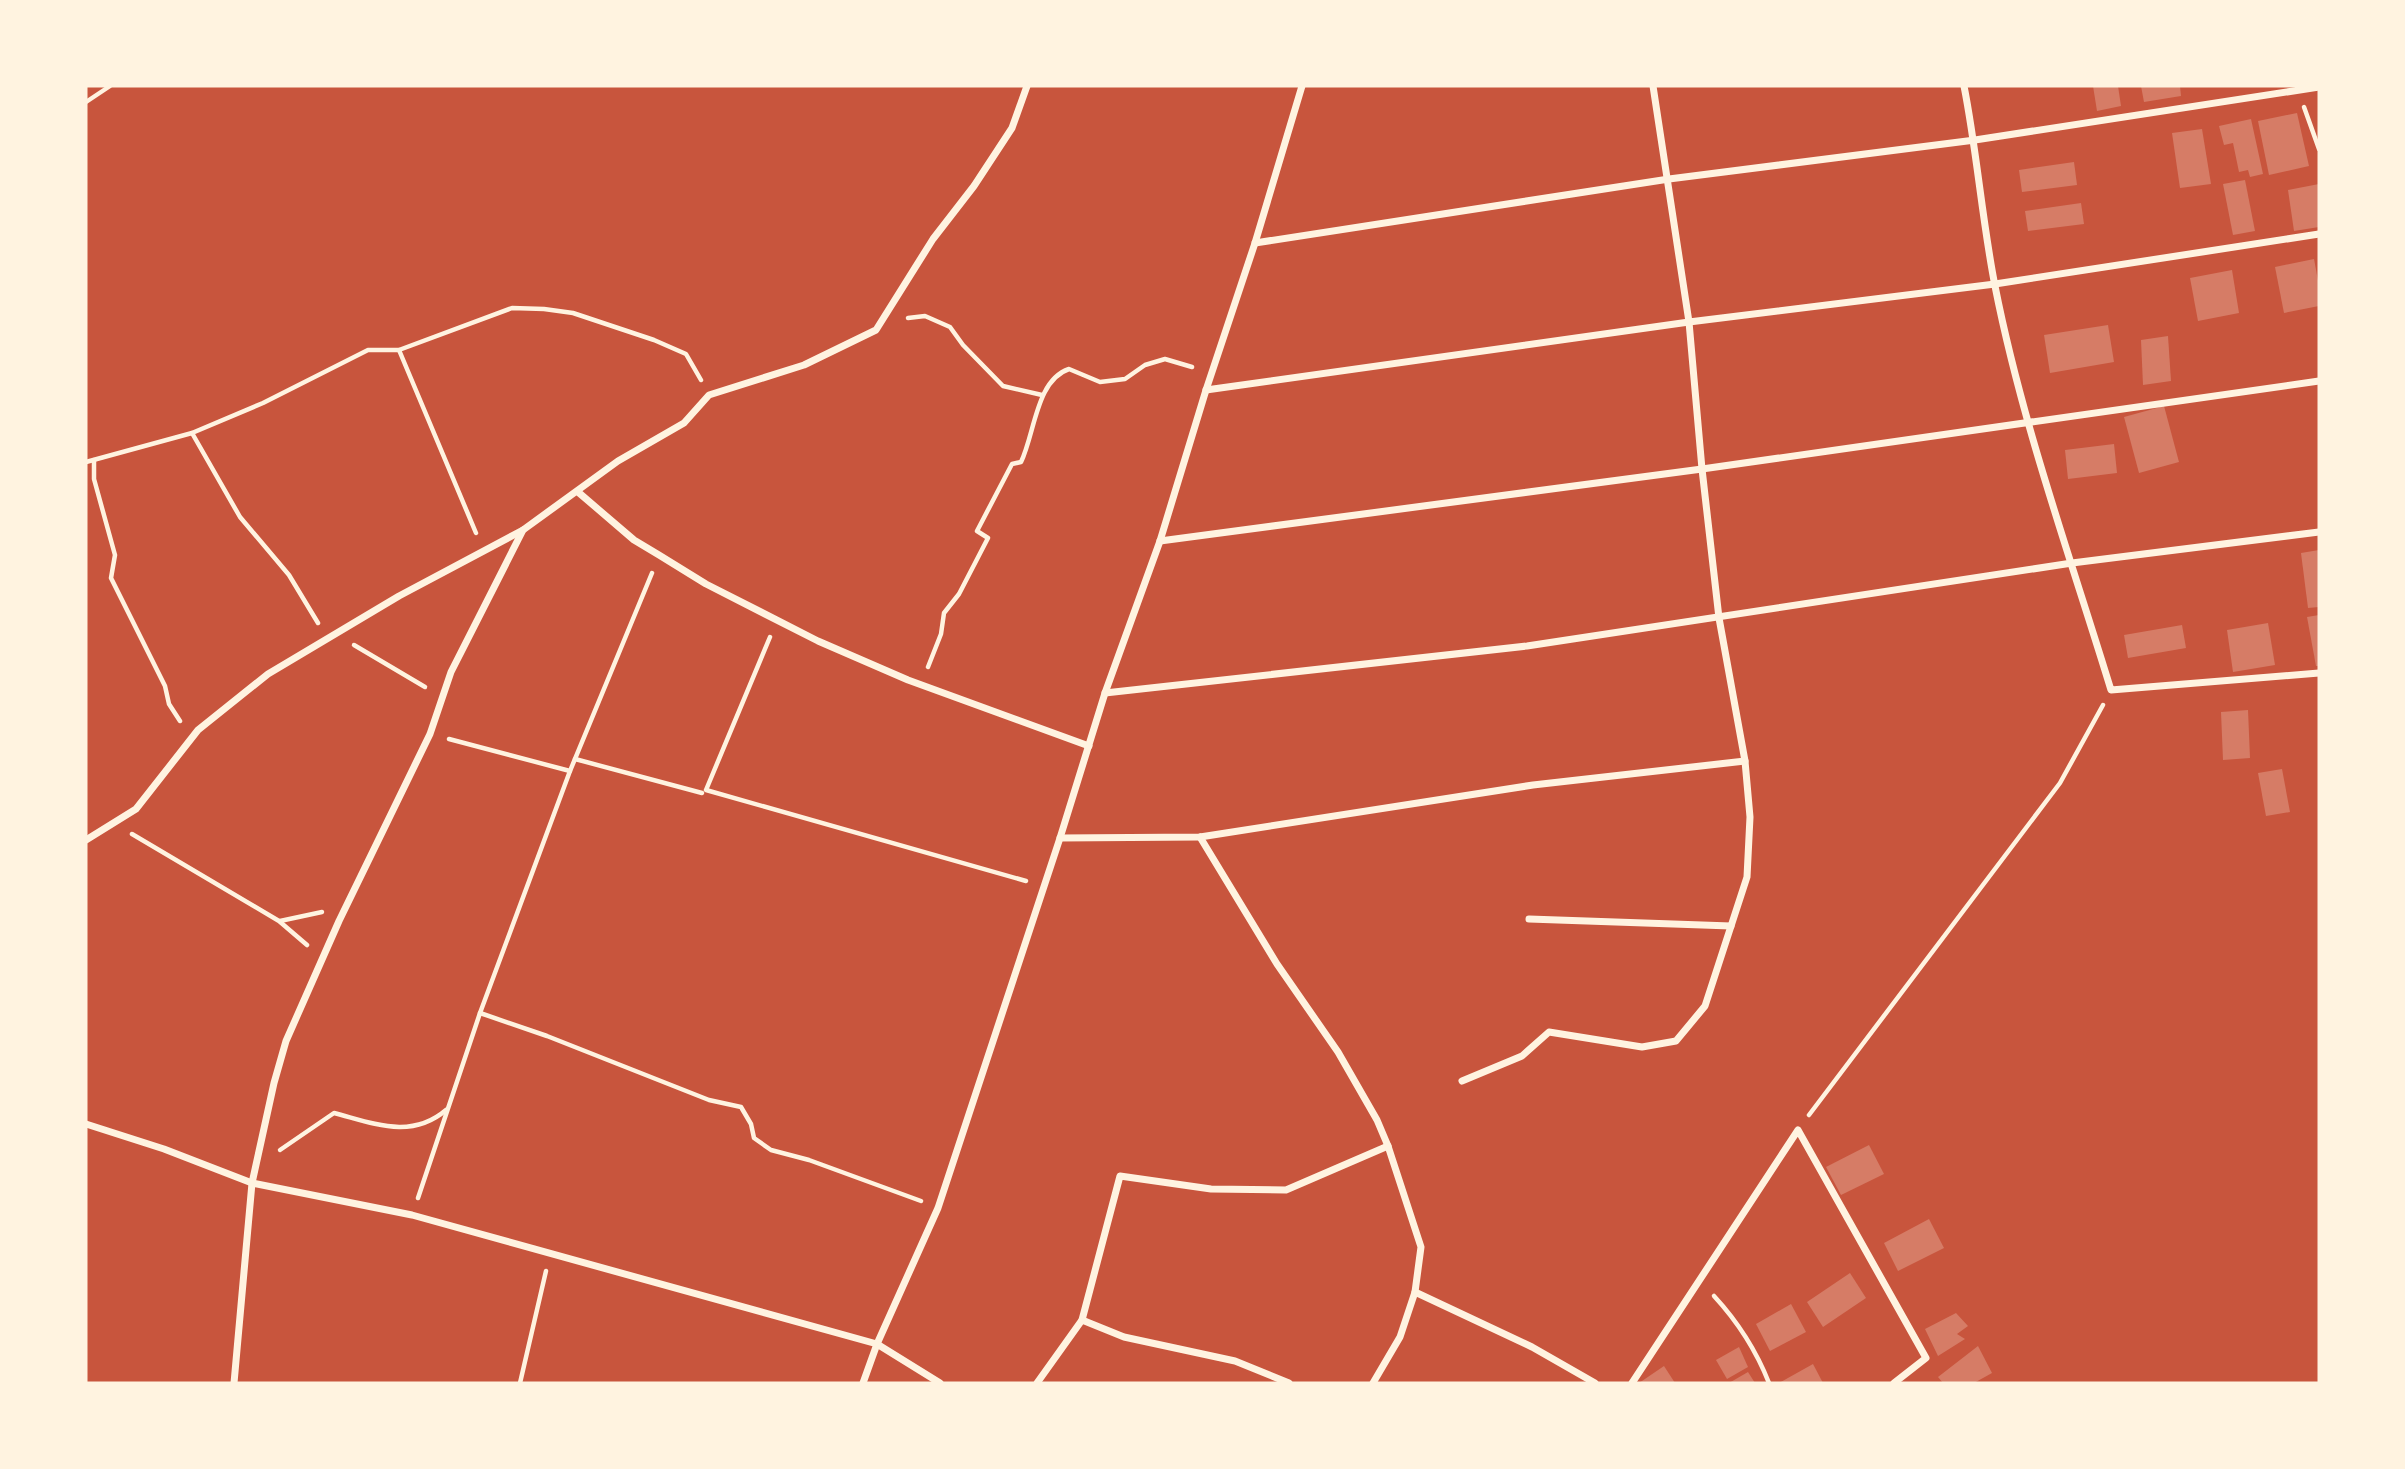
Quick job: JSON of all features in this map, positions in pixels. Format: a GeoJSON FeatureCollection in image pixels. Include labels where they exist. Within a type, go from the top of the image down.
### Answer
{"type":"FeatureCollection","features":[{"type":"Feature","properties":{"kind":"street"},"geometry":{"type":"LineString","coordinates":[[86,840],[136,809],[198,730],[268,674],[523,530],[618,461],[684,424],[709,395],[804,365],[876,330],[933,239],[974,186],[1012,128],[1027,86]]}},
{"type":"Feature","properties":{"kind":"street"},"geometry":{"type":"LineString","coordinates":[[863,1383],[877,1344],[938,1208],[1105,693],[1160,541],[1302,86]]}},
{"type":"Feature","properties":{"kind":"street"},"geometry":{"type":"LineString","coordinates":[[1462,1081],[1522,1056],[1549,1032],[1642,1047],[1676,1041],[1705,1006],[1747,877],[1750,817],[1745,761],[1719,618],[1689,322],[1653,86]]}},
{"type":"Feature","properties":{"kind":"street"},"geometry":{"type":"LineString","coordinates":[[1964,86],[1975,140],[1995,284],[2027,422],[2111,690],[2319,673]]}},
{"type":"Feature","properties":{"kind":"street"},"geometry":{"type":"LineString","coordinates":[[1255,243],[1669,179],[1975,140],[2319,87]]}},
{"type":"Feature","properties":{"kind":"street"},"geometry":{"type":"LineString","coordinates":[[1206,390],[1689,322],[1995,284],[2319,234]]}},
{"type":"Feature","properties":{"kind":"street"},"geometry":{"type":"LineString","coordinates":[[1160,541],[1702,469],[2319,381]]}},
{"type":"Feature","properties":{"kind":"street"},"geometry":{"type":"LineString","coordinates":[[578,492],[634,540],[706,584],[818,640],[921,684],[1089,746]]}},
{"type":"Feature","properties":{"kind":"street"},"geometry":{"type":"LineString","coordinates":[[234,1383],[252,1183],[286,1041],[430,734],[451,672],[523,530]]}},
{"type":"Feature","properties":{"kind":"street"},"geometry":{"type":"LineString","coordinates":[[1105,693],[1527,646],[2072,563],[2319,532]]}},
{"type":"Feature","properties":{"kind":"street"},"geometry":{"type":"LineString","coordinates":[[1060,838],[1200,837],[1533,785],[1745,761]]}},
{"type":"Feature","properties":{"kind":"street"},"geometry":{"type":"LineString","coordinates":[[1200,837],[1278,964],[1338,1052],[1377,1119],[1421,1247],[1415,1292],[1400,1338],[1373,1383]]}},
{"type":"Feature","properties":{"kind":"street"},"geometry":{"type":"LineString","coordinates":[[1529,919],[1731,926]]}},
{"type":"Feature","properties":{"kind":"street"},"geometry":{"type":"LineString","coordinates":[[86,1124],[164,1149],[252,1183],[412,1215],[877,1344],[940,1383]]}},
{"type":"Feature","properties":{"kind":"street"},"geometry":{"type":"LineString","coordinates":[[1632,1383],[1798,1130],[1926,1358],[1894,1383]]}},
{"type":"Feature","properties":{"kind":"street"},"geometry":{"type":"LineString","coordinates":[[1037,1383],[1082,1320],[1120,1176],[1210,1189],[1286,1190],[1388,1146]]}},
{"type":"Feature","properties":{"kind":"street"},"geometry":{"type":"LineString","coordinates":[[1415,1292],[1532,1347],[1595,1383]]}},
{"type":"Feature","properties":{"kind":"street"},"geometry":{"type":"LineString","coordinates":[[1082,1320],[1124,1336],[1235,1361],[1289,1383]]}},
{"type":"Feature","properties":{"kind":"path"},"geometry":{"type":"LineString","coordinates":[[86,102],[110,86]]}},
{"type":"Feature","properties":{"kind":"path"},"geometry":{"type":"LineString","coordinates":[[2298,90],[2319,149]]}},
{"type":"Feature","properties":{"kind":"path"},"geometry":{"type":"LineString","coordinates":[[86,461],[192,433],[263,403],[369,350],[399,350],[513,308],[554,310],[585,317],[654,340],[686,354],[709,395]]}},
{"type":"Feature","properties":{"kind":"path"},"geometry":{"type":"LineString","coordinates":[[876,330],[890,319],[925,316],[950,327],[963,345],[1003,386],[1042,395]]}},
{"type":"Feature","properties":{"kind":"path"},"geometry":{"type":"LineString","coordinates":[[399,350],[484,551]]}},
{"type":"Feature","properties":{"kind":"path"},"geometry":{"type":"LineString","coordinates":[[921,684],[941,634],[944,613],[959,594],[988,538],[976,531],[1012,464],[1021,462],[1029,446],[1042,395],[1059,373],[1069,369],[1100,382],[1116,381],[1125,379],[1145,365],[1165,359],[1211,373]]}},
{"type":"Feature","properties":{"kind":"path"},"geometry":{"type":"LineString","coordinates":[[192,433],[240,517],[289,575],[327,639]]}},
{"type":"Feature","properties":{"kind":"path"},"geometry":{"type":"LineString","coordinates":[[94,460],[94,479],[116,555],[111,578],[165,686],[169,704],[184,727],[187,745]]}},
{"type":"Feature","properties":{"kind":"path"},"geometry":{"type":"LineString","coordinates":[[412,1215],[480,1013],[570,771],[659,555]]}},
{"type":"Feature","properties":{"kind":"path"},"geometry":{"type":"LineString","coordinates":[[778,620],[706,790],[1044,886]]}},
{"type":"Feature","properties":{"kind":"path"},"geometry":{"type":"LineString","coordinates":[[336,634],[443,697]]}},
{"type":"Feature","properties":{"kind":"path"},"geometry":{"type":"LineString","coordinates":[[1798,1130],[2060,783],[2111,690]]}},
{"type":"Feature","properties":{"kind":"path"},"geometry":{"type":"LineString","coordinates":[[430,734],[570,771]]}},
{"type":"Feature","properties":{"kind":"path"},"geometry":{"type":"LineString","coordinates":[[575,759],[702,793]]}},
{"type":"Feature","properties":{"kind":"path"},"geometry":{"type":"LineString","coordinates":[[113,822],[279,921],[323,959]]}},
{"type":"Feature","properties":{"kind":"path"},"geometry":{"type":"LineString","coordinates":[[279,921],[348,906]]}},
{"type":"Feature","properties":{"kind":"path"},"geometry":{"type":"LineString","coordinates":[[480,1013],[547,1036],[709,1100],[741,1107],[751,1124],[754,1138],[771,1150],[809,1160],[938,1208]]}},
{"type":"Feature","properties":{"kind":"path"},"geometry":{"type":"LineString","coordinates":[[256,1166],[334,1113],[392,1128],[434,1119],[448,1108]]}},
{"type":"Feature","properties":{"kind":"path"},"geometry":{"type":"LineString","coordinates":[[520,1383],[550,1253]]}},
{"type":"Feature","properties":{"kind":"path"},"geometry":{"type":"LineString","coordinates":[[1698,1279],[1735,1319],[1761,1363],[1769,1383]]}},
{"type":"Feature","properties":{"kind":"building"},"geometry":{"type":"Polygon","coordinates":[[[2093,86],[2118,86],[2121,106],[2097,111],[2093,86]]]}},
{"type":"Feature","properties":{"kind":"building"},"geometry":{"type":"Polygon","coordinates":[[[2141,86],[2180,86],[2181,96],[2144,102],[2141,86]]]}},
{"type":"Feature","properties":{"kind":"building"},"geometry":{"type":"Polygon","coordinates":[[[2297,113],[2309,166],[2269,175],[2258,121],[2297,113]]]}},
{"type":"Feature","properties":{"kind":"building"},"geometry":{"type":"Polygon","coordinates":[[[2251,119],[2263,174],[2250,177],[2248,170],[2239,172],[2233,143],[2224,145],[2219,126],[2251,119]]]}},
{"type":"Feature","properties":{"kind":"building"},"geometry":{"type":"Polygon","coordinates":[[[2202,129],[2211,184],[2180,188],[2172,133],[2202,129]]]}},
{"type":"Feature","properties":{"kind":"building"},"geometry":{"type":"Polygon","coordinates":[[[2074,162],[2077,185],[2022,192],[2019,170],[2074,162]]]}},
{"type":"Feature","properties":{"kind":"building"},"geometry":{"type":"Polygon","coordinates":[[[2245,180],[2255,231],[2233,235],[2223,184],[2245,180]]]}},
{"type":"Feature","properties":{"kind":"building"},"geometry":{"type":"Polygon","coordinates":[[[2319,184],[2319,227],[2294,231],[2288,190],[2319,184]]]}},
{"type":"Feature","properties":{"kind":"building"},"geometry":{"type":"Polygon","coordinates":[[[2081,203],[2084,224],[2028,231],[2025,211],[2081,203]]]}},
{"type":"Feature","properties":{"kind":"building"},"geometry":{"type":"Polygon","coordinates":[[[2314,259],[2319,286],[2319,306],[2284,313],[2275,267],[2314,259]]]}},
{"type":"Feature","properties":{"kind":"building"},"geometry":{"type":"Polygon","coordinates":[[[2232,270],[2239,313],[2198,321],[2190,278],[2232,270]]]}},
{"type":"Feature","properties":{"kind":"building"},"geometry":{"type":"Polygon","coordinates":[[[2108,325],[2114,362],[2050,373],[2044,335],[2108,325]]]}},
{"type":"Feature","properties":{"kind":"building"},"geometry":{"type":"Polygon","coordinates":[[[2168,336],[2171,381],[2143,385],[2141,340],[2168,336]]]}},
{"type":"Feature","properties":{"kind":"building"},"geometry":{"type":"Polygon","coordinates":[[[2164,406],[2179,462],[2139,473],[2124,417],[2164,406]]]}},
{"type":"Feature","properties":{"kind":"building"},"geometry":{"type":"Polygon","coordinates":[[[2114,444],[2117,473],[2068,479],[2065,450],[2114,444]]]}},
{"type":"Feature","properties":{"kind":"building"},"geometry":{"type":"Polygon","coordinates":[[[2319,550],[2319,607],[2308,608],[2301,553],[2319,550]]]}},
{"type":"Feature","properties":{"kind":"building"},"geometry":{"type":"Polygon","coordinates":[[[2319,615],[2319,666],[2316,666],[2307,617],[2319,615]]]}},
{"type":"Feature","properties":{"kind":"building"},"geometry":{"type":"Polygon","coordinates":[[[2268,623],[2275,665],[2233,672],[2227,630],[2268,623]]]}},
{"type":"Feature","properties":{"kind":"building"},"geometry":{"type":"Polygon","coordinates":[[[2182,625],[2186,648],[2128,658],[2124,635],[2182,625]]]}},
{"type":"Feature","properties":{"kind":"building"},"geometry":{"type":"Polygon","coordinates":[[[2248,710],[2250,758],[2223,760],[2221,712],[2248,710]]]}},
{"type":"Feature","properties":{"kind":"building"},"geometry":{"type":"Polygon","coordinates":[[[2282,769],[2290,812],[2266,816],[2258,773],[2282,769]]]}},
{"type":"Feature","properties":{"kind":"building"},"geometry":{"type":"Polygon","coordinates":[[[1869,1145],[1884,1174],[1841,1195],[1826,1167],[1869,1145]]]}},
{"type":"Feature","properties":{"kind":"building"},"geometry":{"type":"Polygon","coordinates":[[[1929,1219],[1944,1248],[1898,1271],[1884,1243],[1929,1219]]]}},
{"type":"Feature","properties":{"kind":"building"},"geometry":{"type":"Polygon","coordinates":[[[1850,1273],[1866,1298],[1823,1327],[1807,1302],[1850,1273]]]}},
{"type":"Feature","properties":{"kind":"building"},"geometry":{"type":"Polygon","coordinates":[[[1791,1304],[1806,1332],[1770,1351],[1756,1324],[1791,1304]]]}},
{"type":"Feature","properties":{"kind":"building"},"geometry":{"type":"Polygon","coordinates":[[[1956,1313],[1968,1326],[1957,1334],[1965,1339],[1938,1356],[1925,1329],[1956,1313]]]}},
{"type":"Feature","properties":{"kind":"building"},"geometry":{"type":"Polygon","coordinates":[[[1978,1346],[1992,1373],[1974,1383],[1943,1383],[1938,1377],[1978,1346]]]}},
{"type":"Feature","properties":{"kind":"building"},"geometry":{"type":"Polygon","coordinates":[[[1739,1347],[1748,1367],[1727,1379],[1716,1360],[1739,1347]]]}},
{"type":"Feature","properties":{"kind":"building"},"geometry":{"type":"Polygon","coordinates":[[[1813,1364],[1823,1383],[1779,1383],[1813,1364]]]}},
{"type":"Feature","properties":{"kind":"building"},"geometry":{"type":"Polygon","coordinates":[[[1664,1366],[1675,1383],[1639,1383],[1664,1366]]]}},
{"type":"Feature","properties":{"kind":"building"},"geometry":{"type":"Polygon","coordinates":[[[1748,1372],[1755,1383],[1729,1383],[1748,1372]]]}}]}
